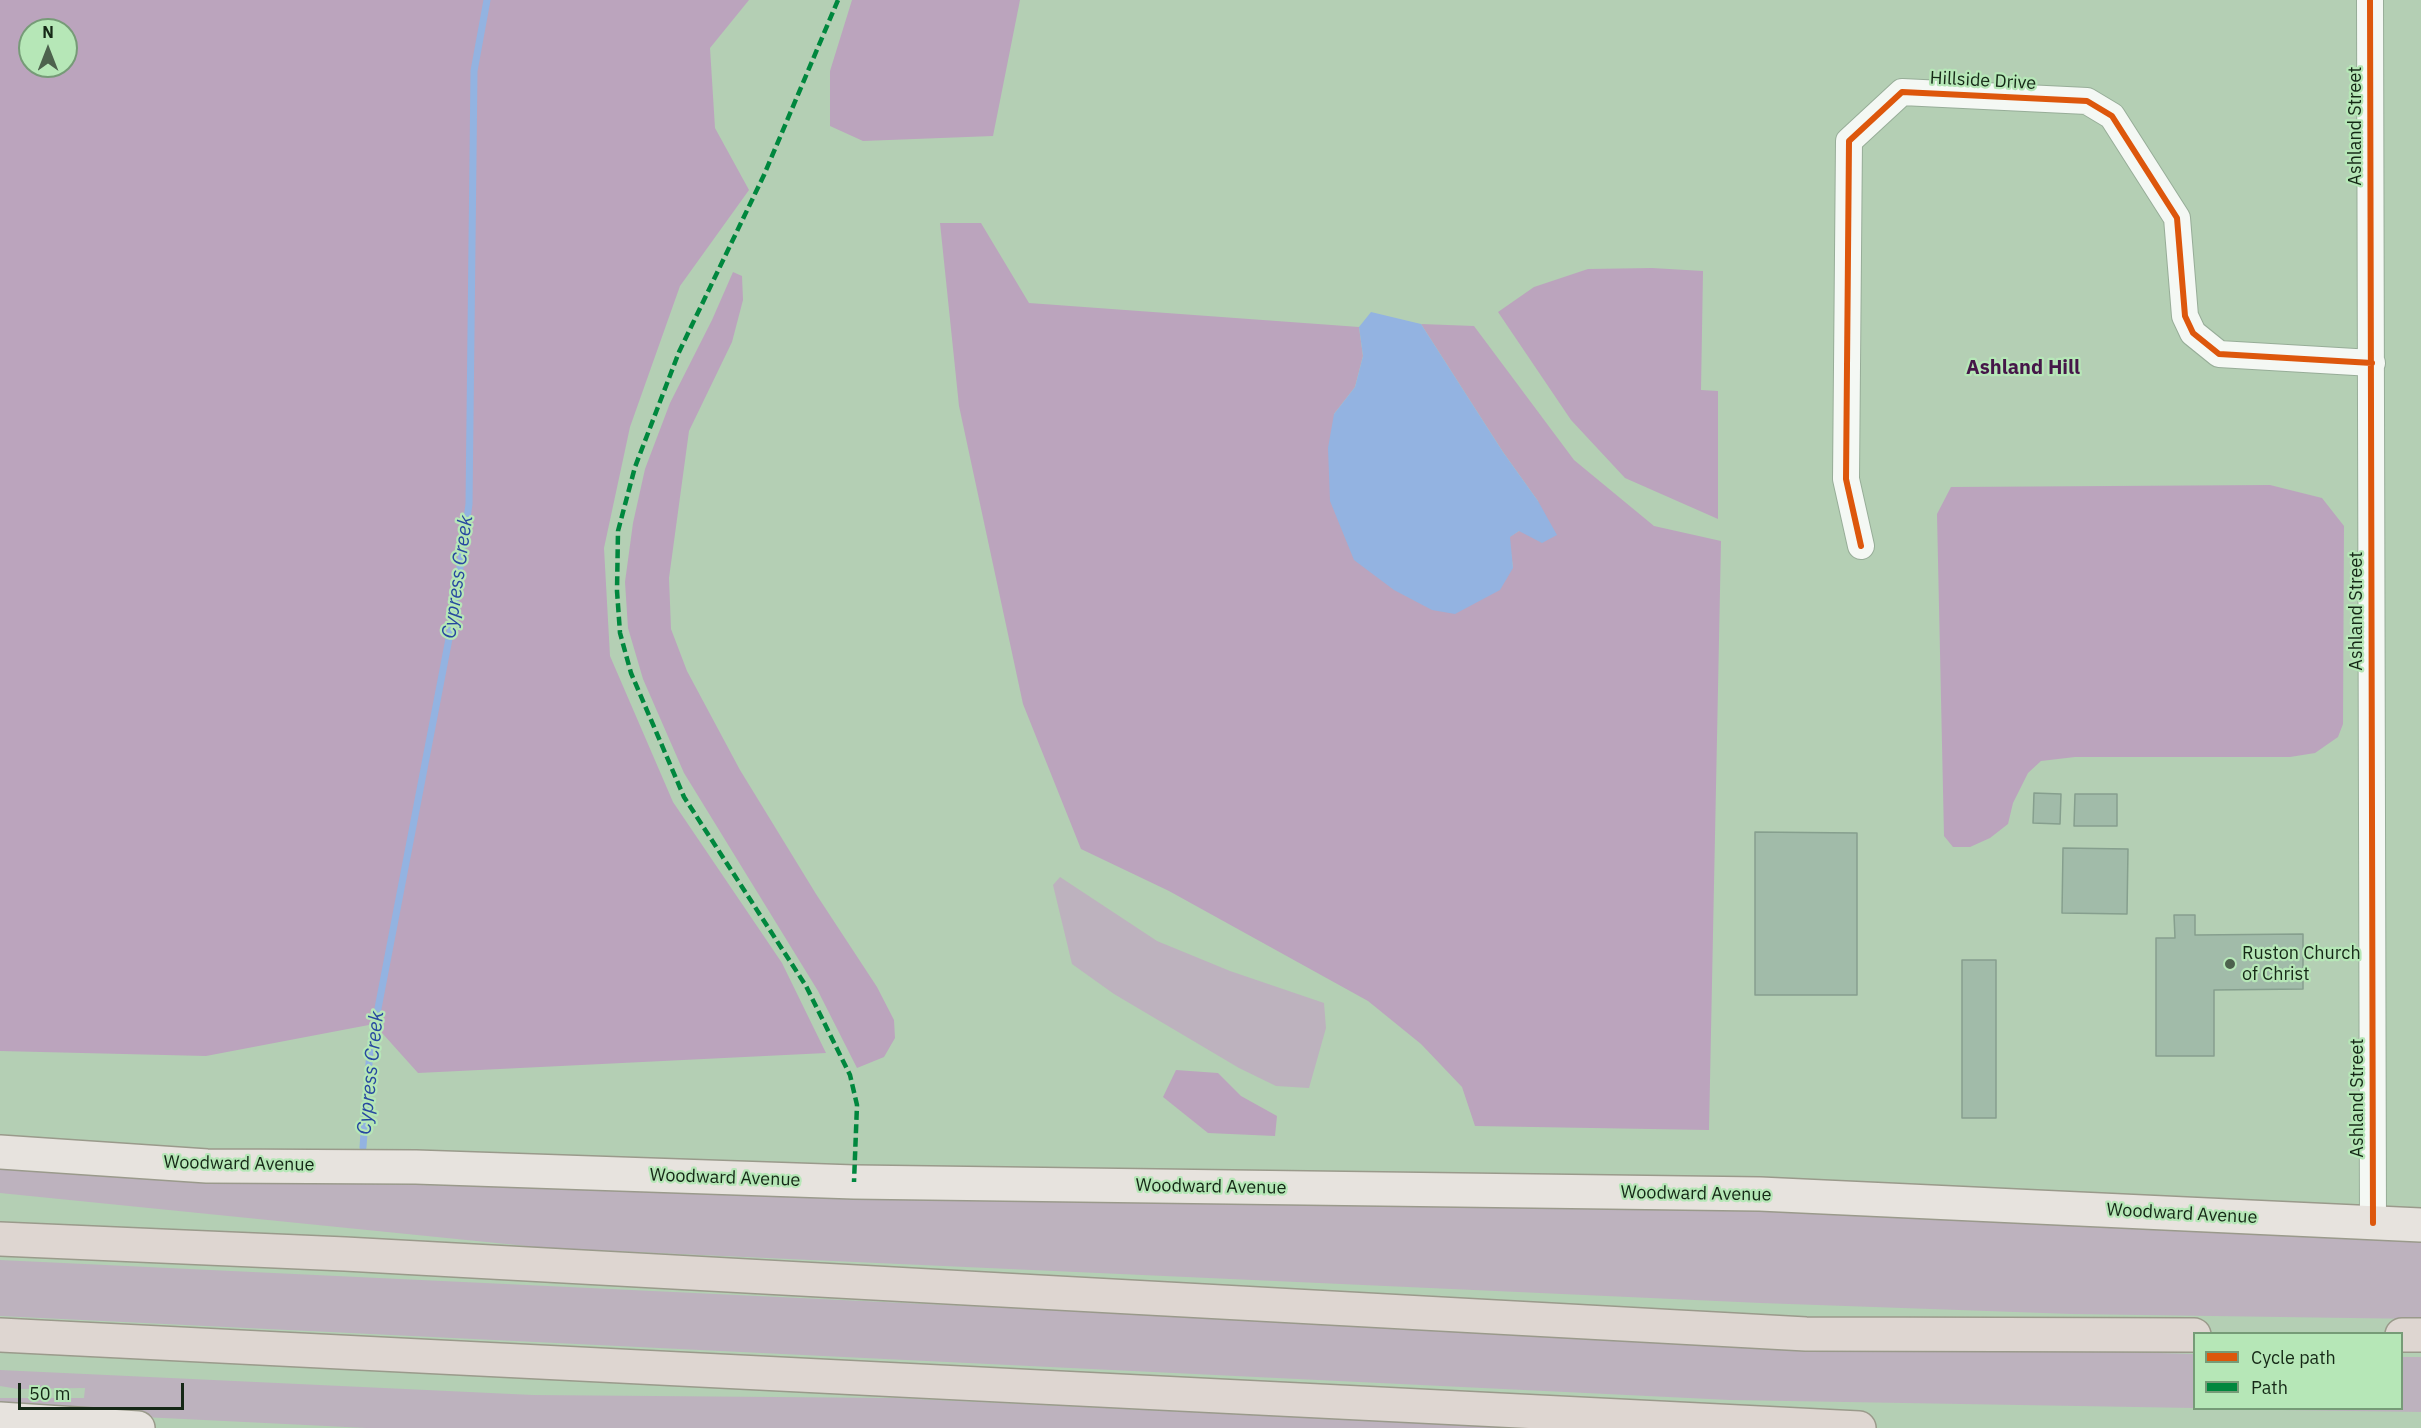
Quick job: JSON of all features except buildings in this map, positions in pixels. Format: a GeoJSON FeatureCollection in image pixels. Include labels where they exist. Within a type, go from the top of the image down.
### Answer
{"type":"FeatureCollection","features":[{"type":"Feature","properties":{"kind":"highway"},"geometry":{"type":"LineString","coordinates":[[0,1225],[165,1246]]}},
{"type":"Feature","properties":{"kind":"highway"},"geometry":{"type":"LineString","coordinates":[[0,1239],[345,1254],[1806,1334],[2193,1335]]}},
{"type":"Feature","properties":{"kind":"highway"},"geometry":{"type":"LineString","coordinates":[[2403,1335],[2421,1335]]}},
{"type":"Feature","properties":{"kind":"highway"},"geometry":{"type":"LineString","coordinates":[[0,1337],[1859,1428]]}},
{"type":"Feature","properties":{"kind":"main road","name":"Woodward Avenue"},"geometry":{"type":"LineString","coordinates":[[0,1152],[207,1166],[416,1167],[854,1182],[1760,1194],[2421,1225]]}},
{"type":"Feature","properties":{"kind":"main road"},"geometry":{"type":"LineString","coordinates":[[0,1419],[138,1428]]}},
{"type":"Feature","properties":{"kind":"street","name":"Ashland Street"},"geometry":{"type":"LineString","coordinates":[[2370,0],[2373,1223]]}},
{"type":"Feature","properties":{"kind":"street","name":"Hillside Drive"},"geometry":{"type":"LineString","coordinates":[[1861,546],[1846,480],[1849,141],[1902,92],[2087,101],[2112,116],[2177,218],[2185,316],[2193,333],[2219,354],[2372,363]]}},
{"type":"Feature","properties":{"kind":"shaded area"},"geometry":{"type":"Polygon","coordinates":[[[0,0],[749,0],[710,48],[715,128],[749,190],[680,286],[630,427],[604,548],[610,656],[673,802],[782,963],[826,1053],[418,1073],[374,1024],[206,1056],[0,1051],[0,0]]]}},
{"type":"Feature","properties":{"kind":"shaded area"},"geometry":{"type":"Polygon","coordinates":[[[852,0],[1020,0],[993,136],[863,141],[830,126],[830,71],[852,0]]]}},
{"type":"Feature","properties":{"kind":"shaded area"},"geometry":{"type":"Polygon","coordinates":[[[940,223],[981,223],[1029,303],[1359,327],[1363,356],[1355,387],[1334,414],[1513,568],[1509,537],[1519,531],[1538,501],[1503,452],[1421,324],[1474,326],[1574,460],[1654,526],[1721,541],[1709,1130],[1475,1126],[1462,1087],[1421,1044],[1368,1001],[1169,891],[1081,849],[1023,704],[959,406],[940,223]]]}},
{"type":"Feature","properties":{"kind":"shaded area"},"geometry":{"type":"Polygon","coordinates":[[[1652,268],[1703,271],[1701,390],[1718,391],[1718,519],[1625,478],[1571,420],[1498,312],[1534,287],[1588,269],[1652,268]]]}},
{"type":"Feature","properties":{"kind":"shaded area"},"geometry":{"type":"Polygon","coordinates":[[[733,272],[742,276],[743,300],[732,342],[689,431],[669,578],[671,629],[687,671],[740,770],[816,894],[877,987],[894,1020],[895,1038],[884,1057],[857,1068],[818,991],[684,773],[643,679],[628,628],[625,582],[633,523],[645,469],[670,403],[712,320],[733,272]]]}},
{"type":"Feature","properties":{"kind":"shaded area"},"geometry":{"type":"Polygon","coordinates":[[[2270,485],[2322,498],[2344,526],[2343,724],[2338,737],[2315,753],[2290,757],[2075,757],[2041,761],[2028,773],[2013,803],[2008,824],[1990,838],[1970,847],[1953,847],[1944,836],[1937,514],[1951,487],[2270,485]]]}},
{"type":"Feature","properties":{"kind":"shaded area"},"geometry":{"type":"Polygon","coordinates":[[[1060,877],[1157,941],[1230,971],[1324,1003],[1326,1028],[1309,1088],[1276,1086],[1239,1068],[1114,994],[1072,964],[1053,885],[1060,877]]]}},
{"type":"Feature","properties":{"kind":"shaded area"},"geometry":{"type":"Polygon","coordinates":[[[1176,1070],[1218,1073],[1241,1096],[1277,1116],[1275,1136],[1208,1133],[1163,1097],[1176,1070]]]}},
{"type":"Feature","properties":{"kind":"shaded area"},"geometry":{"type":"Polygon","coordinates":[[[0,1165],[74,1172],[365,1184],[1885,1214],[2421,1239],[2421,1319],[2072,1314],[1761,1303],[546,1248],[0,1193],[0,1165]]]}},
{"type":"Feature","properties":{"kind":"shaded area"},"geometry":{"type":"Polygon","coordinates":[[[0,1260],[1737,1341],[2193,1354],[2193,1408],[1730,1400],[0,1316],[0,1260]]]}},
{"type":"Feature","properties":{"kind":"shaded area"},"geometry":{"type":"Polygon","coordinates":[[[2403,1357],[2421,1357],[2421,1412],[2282,1410],[2403,1410],[2403,1357]]]}},
{"type":"Feature","properties":{"kind":"shaded area"},"geometry":{"type":"Polygon","coordinates":[[[0,1370],[533,1395],[895,1398],[1523,1428],[367,1428],[0,1410],[0,1398],[84,1398],[85,1388],[18,1389],[0,1386],[0,1370]]]}},
{"type":"Feature","properties":{"kind":"water"},"geometry":{"type":"Polygon","coordinates":[[[1371,312],[1421,324],[1503,452],[1538,501],[1557,535],[1542,543],[1519,531],[1510,537],[1513,568],[1500,590],[1455,614],[1432,610],[1394,590],[1354,560],[1330,501],[1328,448],[1334,414],[1355,387],[1363,356],[1359,327],[1371,312]]]}},
{"type":"Feature","properties":{"kind":"waterway","name":"Cypress Creek"},"geometry":{"type":"LineString","coordinates":[[363,1147],[370,1050],[452,623],[469,504],[474,71],[487,0]]}},
{"type":"Feature","properties":{"kind":"marked path"},"geometry":{"type":"LineString","coordinates":[[838,0],[764,175],[679,352],[635,467],[618,531],[617,591],[620,633],[631,673],[684,797],[806,986],[850,1075],[857,1105],[854,1182]]}},
{"type":"Feature","properties":{"kind":"cycle path"},"geometry":{"type":"LineString","coordinates":[[2370,0],[2373,1223]]}},
{"type":"Feature","properties":{"kind":"cycle path"},"geometry":{"type":"LineString","coordinates":[[1861,546],[1846,479],[1849,141],[1902,92],[2087,101],[2112,116],[2177,218],[2185,316],[2193,333],[2219,354],[2372,363]]}},
{"type":"Feature","properties":{"kind":"place","name":"Ruston Church of Christ"},"geometry":{"type":"Point","coordinates":[2230,964]}},
{"type":"Feature","properties":{"kind":"district","name":"Ashland Hill"},"geometry":{"type":"Point","coordinates":[2023,368]}}]}
